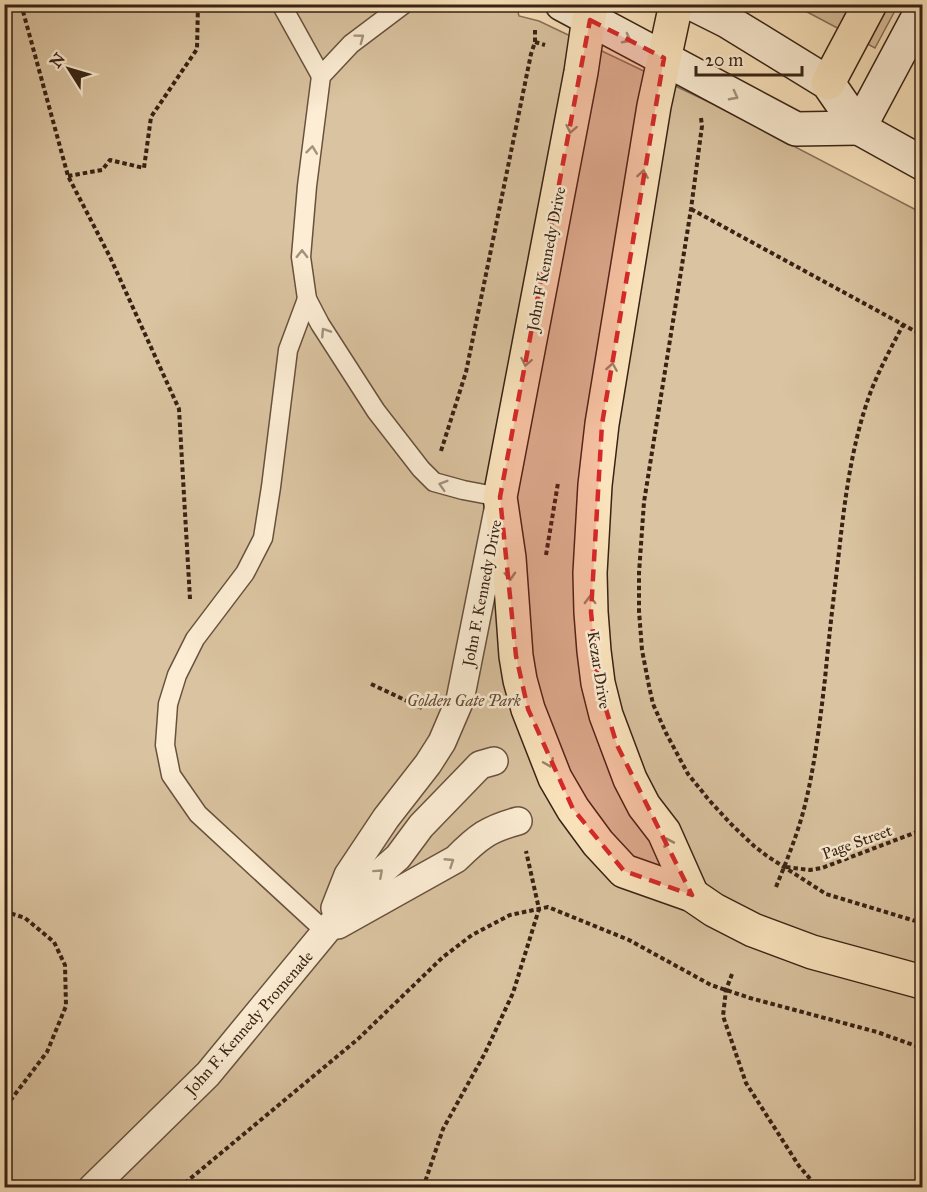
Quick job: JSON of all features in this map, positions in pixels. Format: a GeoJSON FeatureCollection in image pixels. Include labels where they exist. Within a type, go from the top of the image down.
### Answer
{"type":"FeatureCollection","features":[{"type":"Feature","properties":{"kind":"main road"},"geometry":{"type":"LineString","coordinates":[[664,58],[676,4]]}},
{"type":"Feature","properties":{"kind":"main road"},"geometry":{"type":"LineString","coordinates":[[693,4],[727,21],[828,83],[859,128],[922,163]]}},
{"type":"Feature","properties":{"kind":"main road"},"geometry":{"type":"LineString","coordinates":[[828,83],[870,4]]}},
{"type":"Feature","properties":{"kind":"main road"},"geometry":{"type":"LineString","coordinates":[[581,10],[664,58],[796,129],[859,128]]}},
{"type":"Feature","properties":{"kind":"main road","name":"John F Kennedy Drive"},"geometry":{"type":"LineString","coordinates":[[500,497],[582,72],[581,10]]}},
{"type":"Feature","properties":{"kind":"main road"},"geometry":{"type":"LineString","coordinates":[[859,128],[922,10]]}},
{"type":"Feature","properties":{"kind":"main road","name":"Kezar Drive"},"geometry":{"type":"LineString","coordinates":[[664,58],[654,106],[602,424],[595,486],[590,573],[591,612],[598,683],[606,715],[630,779],[644,806],[664,832],[692,895]]}},
{"type":"Feature","properties":{"kind":"main road"},"geometry":{"type":"LineString","coordinates":[[500,497],[509,558],[520,680],[528,709],[555,778],[573,809],[598,843],[624,871],[692,895],[714,910],[753,930],[822,955],[922,982]]}},
{"type":"Feature","properties":{"kind":"street","name":"John F. Kennedy Drive"},"geometry":{"type":"LineString","coordinates":[[439,716],[460,700],[500,497]]}},
{"type":"Feature","properties":{"kind":"street","name":"John F. Kennedy Promenade"},"geometry":{"type":"LineString","coordinates":[[326,932],[348,876],[386,818],[442,742],[439,716]]}},
{"type":"Feature","properties":{"kind":"street","name":"John F. Kennedy Promenade"},"geometry":{"type":"LineString","coordinates":[[92,1188],[208,1074],[359,891],[398,857],[421,826],[480,765],[494,760]]}},
{"type":"Feature","properties":{"kind":"street","name":"John F. Kennedy Promenade"},"geometry":{"type":"LineString","coordinates":[[326,932],[456,859],[486,832],[502,825],[522,833]]}},
{"type":"Feature","properties":{"kind":"street"},"geometry":{"type":"LineString","coordinates":[[326,932],[334,867],[354,835]]}},
{"type":"Feature","properties":{"kind":"lane"},"geometry":{"type":"LineString","coordinates":[[281,4],[321,76]]}},
{"type":"Feature","properties":{"kind":"lane"},"geometry":{"type":"LineString","coordinates":[[404,4],[351,44],[321,76],[307,186],[301,257],[307,299],[320,324],[376,411],[421,469],[434,482],[500,497]]}},
{"type":"Feature","properties":{"kind":"lane"},"geometry":{"type":"LineString","coordinates":[[307,299],[288,350],[263,538],[245,573],[195,639],[177,675],[168,705],[165,745],[171,775],[198,814],[326,932]]}},
{"type":"Feature","properties":{"kind":"path"},"geometry":{"type":"LineString","coordinates":[[21,4],[68,176],[110,257],[179,409],[190,614],[195,639]]}},
{"type":"Feature","properties":{"kind":"path"},"geometry":{"type":"LineString","coordinates":[[68,176],[102,170],[110,160],[144,168],[151,117],[197,49],[198,4]]}},
{"type":"Feature","properties":{"kind":"path"},"geometry":{"type":"LineString","coordinates":[[438,462],[466,372],[535,42],[536,22]]}},
{"type":"Feature","properties":{"kind":"path"},"geometry":{"type":"LineString","coordinates":[[535,42],[545,45]]}},
{"type":"Feature","properties":{"kind":"path"},"geometry":{"type":"LineString","coordinates":[[700,114],[702,126],[691,210],[644,502],[639,611],[642,650],[649,687],[656,712],[688,774],[731,824],[761,851],[826,894],[922,923]]}},
{"type":"Feature","properties":{"kind":"path"},"geometry":{"type":"LineString","coordinates":[[691,210],[922,335]]}},
{"type":"Feature","properties":{"kind":"path"},"geometry":{"type":"LineString","coordinates":[[776,887],[805,806],[813,765],[843,508],[852,461],[871,391],[903,325]]}},
{"type":"Feature","properties":{"kind":"path"},"geometry":{"type":"LineString","coordinates":[[370,684],[439,716]]}},
{"type":"Feature","properties":{"kind":"path","name":"Page Street"},"geometry":{"type":"LineString","coordinates":[[784,867],[810,870],[822,868],[922,830]]}},
{"type":"Feature","properties":{"kind":"path"},"geometry":{"type":"LineString","coordinates":[[423,1188],[443,1129],[485,1053],[513,993],[539,909],[522,833]]}},
{"type":"Feature","properties":{"kind":"path"},"geometry":{"type":"LineString","coordinates":[[179,1188],[358,1039],[443,957],[472,935],[510,915],[548,907],[629,940],[711,985],[877,1032],[922,1048]]}},
{"type":"Feature","properties":{"kind":"path"},"geometry":{"type":"LineString","coordinates":[[4,911],[26,918],[54,942],[65,965],[66,995],[66,1006],[47,1052],[10,1101],[4,1103]]}},
{"type":"Feature","properties":{"kind":"path"},"geometry":{"type":"LineString","coordinates":[[732,974],[726,990],[723,1016],[746,1083],[799,1166],[818,1188]]}},
{"type":"Feature","properties":{"kind":"highlighted area"},"geometry":{"type":"Polygon","coordinates":[[[590,20],[664,58],[602,424],[591,612],[598,683],[617,745],[692,895],[624,871],[573,809],[528,709],[516,656],[500,497],[590,20]]]}},
{"type":"Feature","properties":{"kind":"green space","name":"Golden Gate Park"},"geometry":{"type":"Polygon","coordinates":[[[5,5],[505,5],[518,12],[519,16],[539,21],[713,104],[922,213],[922,1187],[5,1188],[5,5]]]}},
{"type":"Feature","properties":{"kind":"green space"},"geometry":{"type":"Polygon","coordinates":[[[794,5],[898,5],[875,48],[794,5]]]}}]}
